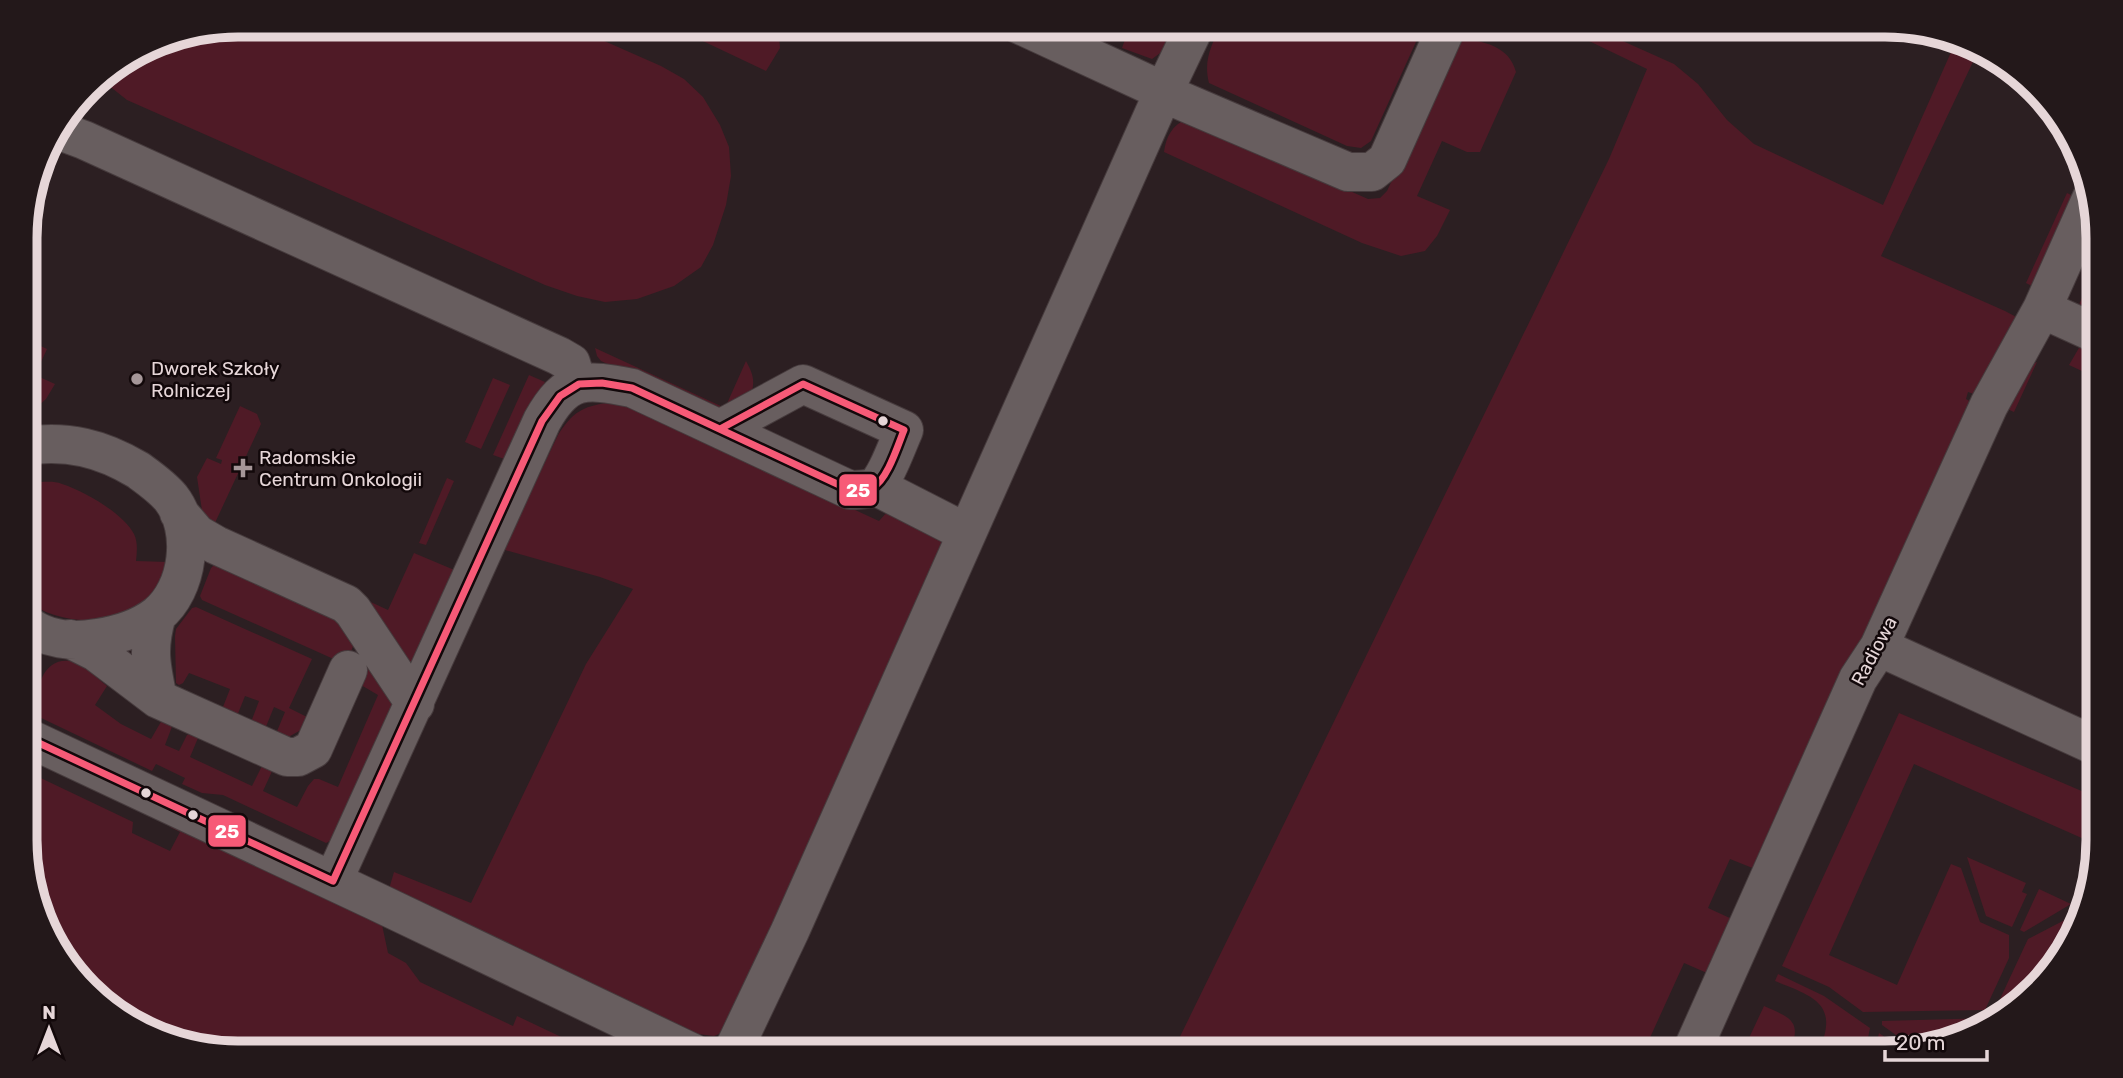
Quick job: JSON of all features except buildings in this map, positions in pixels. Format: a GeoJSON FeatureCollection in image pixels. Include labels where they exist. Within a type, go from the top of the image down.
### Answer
{"type":"FeatureCollection","features":[{"type":"Feature","properties":{"kind":"street"},"geometry":{"type":"LineString","coordinates":[[1046,37],[1163,93],[1348,172],[1372,172],[1387,160],[1442,37]]}},
{"type":"Feature","properties":{"kind":"street"},"geometry":{"type":"LineString","coordinates":[[739,1041],[1190,37]]}},
{"type":"Feature","properties":{"kind":"street"},"geometry":{"type":"LineString","coordinates":[[67,132],[559,356],[571,363],[577,383]]}},
{"type":"Feature","properties":{"kind":"street","name":"Radiowa"},"geometry":{"type":"LineString","coordinates":[[1695,1041],[1858,679],[1880,647],[1989,405],[2042,309],[2085,213]]}},
{"type":"Feature","properties":{"kind":"street"},"geometry":{"type":"LineString","coordinates":[[2042,309],[2086,329]]}},
{"type":"Feature","properties":{"kind":"street"},"geometry":{"type":"LineString","coordinates":[[333,881],[542,421],[552,404],[564,392],[577,383],[602,383],[632,388],[850,490],[875,486],[904,430],[803,384],[720,429]]}},
{"type":"Feature","properties":{"kind":"street"},"geometry":{"type":"LineString","coordinates":[[37,444],[64,444],[103,452],[136,470],[171,498],[184,528],[184,562],[174,594],[157,615],[142,625],[115,634],[88,639],[39,637]]}},
{"type":"Feature","properties":{"kind":"street"},"geometry":{"type":"LineString","coordinates":[[875,486],[967,533]]}},
{"type":"Feature","properties":{"kind":"street"},"geometry":{"type":"LineString","coordinates":[[179,513],[197,534],[216,545],[346,604],[415,704]]}},
{"type":"Feature","properties":{"kind":"street"},"geometry":{"type":"LineString","coordinates":[[157,615],[151,637],[151,653],[158,699]]}},
{"type":"Feature","properties":{"kind":"street"},"geometry":{"type":"LineString","coordinates":[[39,637],[96,652],[158,699],[287,757],[298,757],[313,749],[348,670]]}},
{"type":"Feature","properties":{"kind":"street"},"geometry":{"type":"LineString","coordinates":[[1880,647],[2086,741]]}},
{"type":"Feature","properties":{"kind":"street"},"geometry":{"type":"LineString","coordinates":[[37,742],[668,1041]]}},
{"type":"Feature","properties":{"kind":"shaded area"},"geometry":{"type":"Polygon","coordinates":[[[595,37],[661,66],[684,79],[703,97],[720,125],[729,147],[731,176],[726,205],[713,245],[701,267],[674,286],[637,299],[605,302],[545,285],[127,100],[108,85],[115,78],[161,52],[211,38],[595,37]]]}},
{"type":"Feature","properties":{"kind":"shaded area"},"geometry":{"type":"Polygon","coordinates":[[[694,37],[779,37],[780,48],[766,71],[694,37]]]}},
{"type":"Feature","properties":{"kind":"shaded area"},"geometry":{"type":"Polygon","coordinates":[[[1126,37],[1171,37],[1167,48],[1152,59],[1122,48],[1126,37]]]}},
{"type":"Feature","properties":{"kind":"shaded area"},"geometry":{"type":"Polygon","coordinates":[[[1216,37],[1418,37],[1371,141],[1361,148],[1347,146],[1209,83],[1207,67],[1216,37]]]}},
{"type":"Feature","properties":{"kind":"shaded area"},"geometry":{"type":"Polygon","coordinates":[[[1459,37],[1486,43],[1501,50],[1513,63],[1516,72],[1480,152],[1467,152],[1442,141],[1417,196],[1450,210],[1437,236],[1425,251],[1401,256],[1362,243],[1164,152],[1171,132],[1187,119],[1368,199],[1380,198],[1387,191],[1459,37]]]}},
{"type":"Feature","properties":{"kind":"shaded area"},"geometry":{"type":"Polygon","coordinates":[[[1581,37],[1614,37],[1674,64],[1698,84],[1727,120],[1754,144],[1883,205],[1953,48],[1975,58],[1881,256],[2020,319],[1977,395],[1968,392],[1966,399],[1973,403],[1755,869],[1730,859],[1708,908],[1732,919],[1707,973],[1684,963],[1648,1041],[1178,1041],[1609,159],[1647,69],[1581,37]]]}},
{"type":"Feature","properties":{"kind":"shaded area"},"geometry":{"type":"Polygon","coordinates":[[[2067,193],[2075,197],[2034,287],[2026,283],[2067,193]]]}},
{"type":"Feature","properties":{"kind":"shaded area"},"geometry":{"type":"Polygon","coordinates":[[[2086,288],[2086,310],[2078,307],[2086,288]]]}},
{"type":"Feature","properties":{"kind":"shaded area"},"geometry":{"type":"Polygon","coordinates":[[[2083,341],[2086,342],[2086,373],[2069,365],[2083,341]]]}},
{"type":"Feature","properties":{"kind":"shaded area"},"geometry":{"type":"Polygon","coordinates":[[[37,344],[47,349],[37,371],[37,344]]]}},
{"type":"Feature","properties":{"kind":"shaded area"},"geometry":{"type":"Polygon","coordinates":[[[595,348],[725,408],[705,408],[601,361],[595,348]]]}},
{"type":"Feature","properties":{"kind":"shaded area"},"geometry":{"type":"Polygon","coordinates":[[[746,361],[752,376],[752,391],[725,408],[746,361]]]}},
{"type":"Feature","properties":{"kind":"shaded area"},"geometry":{"type":"Polygon","coordinates":[[[2037,362],[2014,412],[2003,407],[2028,366],[2037,362]]]}},
{"type":"Feature","properties":{"kind":"shaded area"},"geometry":{"type":"Polygon","coordinates":[[[529,375],[545,382],[510,461],[493,455],[529,375]]]}},
{"type":"Feature","properties":{"kind":"shaded area"},"geometry":{"type":"Polygon","coordinates":[[[37,376],[55,384],[46,399],[37,407],[37,376]]]}},
{"type":"Feature","properties":{"kind":"shaded area"},"geometry":{"type":"Polygon","coordinates":[[[493,378],[510,385],[481,449],[465,442],[493,378]]]}},
{"type":"Feature","properties":{"kind":"shaded area"},"geometry":{"type":"Polygon","coordinates":[[[608,403],[625,404],[879,521],[888,511],[950,540],[724,1032],[714,1036],[698,1034],[389,889],[394,872],[471,903],[586,664],[633,589],[505,550],[563,427],[578,412],[608,403]]]}},
{"type":"Feature","properties":{"kind":"shaded area"},"geometry":{"type":"Polygon","coordinates":[[[240,406],[257,414],[261,424],[214,525],[203,517],[197,477],[207,458],[221,464],[222,460],[216,458],[240,406]]]}},
{"type":"Feature","properties":{"kind":"shaded area"},"geometry":{"type":"Polygon","coordinates":[[[447,478],[454,481],[426,545],[419,543],[447,478]]]}},
{"type":"Feature","properties":{"kind":"shaded area"},"geometry":{"type":"Polygon","coordinates":[[[57,482],[92,497],[129,526],[137,544],[136,561],[168,562],[152,594],[143,603],[116,617],[100,620],[68,618],[37,607],[37,483],[57,482]]]}},
{"type":"Feature","properties":{"kind":"shaded area"},"geometry":{"type":"Polygon","coordinates":[[[414,553],[459,572],[410,665],[349,592],[388,610],[414,553]]]}},
{"type":"Feature","properties":{"kind":"shaded area"},"geometry":{"type":"Polygon","coordinates":[[[218,561],[329,611],[355,641],[349,657],[338,661],[202,600],[200,596],[211,568],[218,561]]]}},
{"type":"Feature","properties":{"kind":"shaded area"},"geometry":{"type":"Polygon","coordinates":[[[196,607],[312,659],[289,708],[309,718],[308,726],[283,740],[275,736],[285,712],[274,707],[265,729],[251,722],[259,701],[245,696],[237,716],[221,712],[230,689],[189,673],[183,683],[176,683],[176,629],[192,608],[196,607]]]}},
{"type":"Feature","properties":{"kind":"shaded area"},"geometry":{"type":"Polygon","coordinates":[[[361,647],[396,698],[332,840],[326,843],[223,795],[202,793],[182,784],[185,778],[156,764],[152,771],[37,716],[37,696],[42,677],[55,663],[75,662],[107,686],[95,705],[121,724],[151,739],[162,720],[173,724],[165,745],[179,751],[190,734],[198,738],[190,757],[252,786],[262,766],[274,767],[263,791],[297,807],[314,779],[338,787],[378,695],[361,685],[355,660],[361,647]]]}},
{"type":"Feature","properties":{"kind":"shaded area"},"geometry":{"type":"Polygon","coordinates":[[[1899,713],[2086,793],[2086,840],[1914,764],[1829,955],[1897,985],[1951,864],[1961,868],[1980,922],[2009,935],[2009,958],[1985,1010],[1863,1012],[1829,987],[1782,966],[1899,713]]]}},
{"type":"Feature","properties":{"kind":"shaded area"},"geometry":{"type":"Polygon","coordinates":[[[37,776],[133,822],[132,833],[170,851],[180,832],[170,827],[179,827],[381,920],[388,953],[406,963],[420,982],[513,1026],[517,1016],[570,1041],[211,1040],[173,1031],[149,1021],[115,1000],[78,963],[52,917],[38,867],[37,776]]]}},
{"type":"Feature","properties":{"kind":"shaded area"},"geometry":{"type":"Polygon","coordinates":[[[1967,857],[2026,883],[2022,892],[2027,894],[2012,927],[1986,916],[1967,857]]]}},
{"type":"Feature","properties":{"kind":"shaded area"},"geometry":{"type":"Polygon","coordinates":[[[2039,889],[2071,904],[2024,932],[2020,930],[2039,889]]]}},
{"type":"Feature","properties":{"kind":"shaded area"},"geometry":{"type":"Polygon","coordinates":[[[2071,917],[2052,952],[2036,973],[2000,1005],[2000,999],[2028,939],[2071,917]]]}},
{"type":"Feature","properties":{"kind":"shaded area"},"geometry":{"type":"Polygon","coordinates":[[[1778,974],[1824,996],[1870,1028],[1867,1041],[1822,1041],[1826,1023],[1825,1013],[1820,1005],[1802,992],[1775,981],[1778,974]]]}},
{"type":"Feature","properties":{"kind":"shaded area"},"geometry":{"type":"Polygon","coordinates":[[[1764,1006],[1787,1018],[1794,1027],[1793,1041],[1748,1041],[1764,1006]]]}},
{"type":"Feature","properties":{"kind":"shaded area"},"geometry":{"type":"Polygon","coordinates":[[[1978,1018],[1950,1031],[1903,1040],[1882,1025],[1882,1021],[1978,1018]]]}},
{"type":"Feature","properties":{"kind":"shaded area"},"geometry":{"type":"Polygon","coordinates":[[[1879,1033],[1891,1041],[1877,1041],[1879,1033]]]}},
{"type":"Feature","properties":{"kind":"transit line","name":"25"},"geometry":{"type":"LineString","coordinates":[[333,881],[542,421],[560,396],[579,384],[602,383],[632,388],[850,490],[867,490],[877,484],[891,462],[904,430],[803,384],[720,429]]}},
{"type":"Feature","properties":{"kind":"transit line","name":"25"},"geometry":{"type":"LineString","coordinates":[[37,742],[333,881]]}},
{"type":"Feature","properties":{"kind":"place","name":"Dworek Szkoły Rolniczej"},"geometry":{"type":"Point","coordinates":[137,379]}},
{"type":"Feature","properties":{"kind":"place","name":"Radomskie Centrum Onkologii"},"geometry":{"type":"Point","coordinates":[243,468]}}]}
